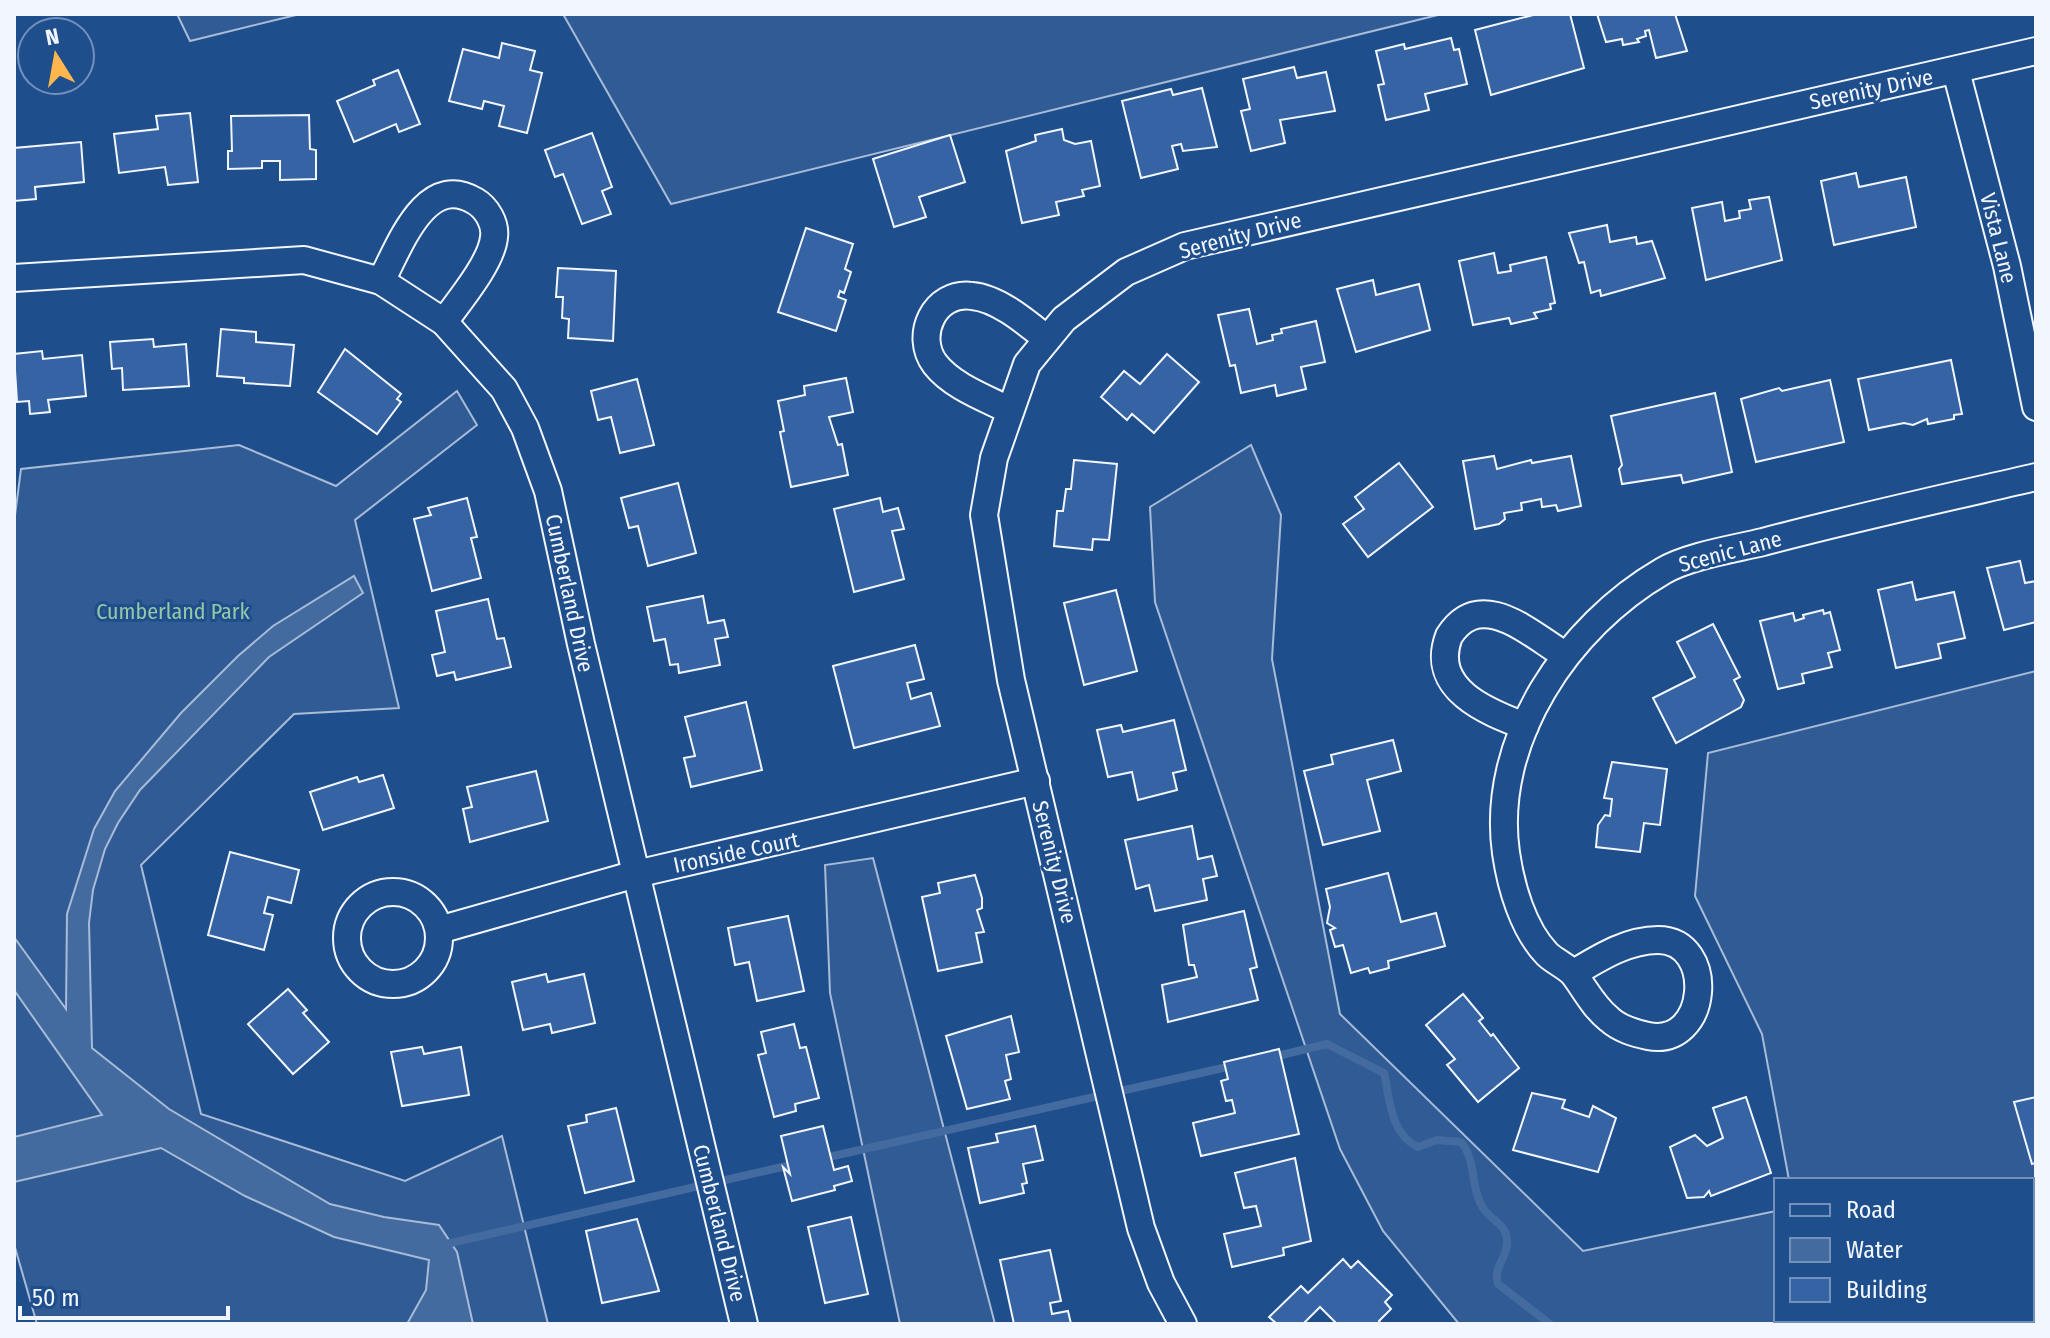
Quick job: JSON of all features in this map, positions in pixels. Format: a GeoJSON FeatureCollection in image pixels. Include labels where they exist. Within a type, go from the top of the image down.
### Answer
{"type":"FeatureCollection","features":[{"type":"Feature","properties":{"kind":"street","name":"Serenity Drive"},"geometry":{"type":"LineString","coordinates":[[1183,1324],[1161,1283],[1141,1228],[1011,680],[984,515],[994,458],[1027,364],[1064,319],[1126,272],[1185,246],[2036,51]]}},
{"type":"Feature","properties":{"kind":"street","name":"Vista Lane"},"geometry":{"type":"LineString","coordinates":[[1956,71],[2007,266],[2036,407]]}},
{"type":"Feature","properties":{"kind":"street"},"geometry":{"type":"LineString","coordinates":[[381,281],[427,203],[447,195],[473,200],[490,218],[494,242],[444,322]]}},
{"type":"Feature","properties":{"kind":"street","name":"Cumberland Drive"},"geometry":{"type":"LineString","coordinates":[[14,278],[304,260],[381,281],[444,322],[504,389],[525,428],[548,491],[744,1324]]}},
{"type":"Feature","properties":{"kind":"street"},"geometry":{"type":"LineString","coordinates":[[1009,410],[964,387],[935,364],[926,341],[931,317],[950,300],[975,296],[992,302],[1047,339]]}},
{"type":"Feature","properties":{"kind":"street","name":"Scenic Lane"},"geometry":{"type":"LineString","coordinates":[[1574,973],[1618,950],[1660,940],[1678,945],[1693,962],[1700,982],[1698,1005],[1684,1026],[1673,1035],[1659,1038],[1632,1032],[1597,1008],[1574,973],[1546,953],[1519,905],[1508,871],[1502,828],[1514,756],[1525,726],[1565,655],[1619,600],[1666,569],[1848,520],[2036,477]]}},
{"type":"Feature","properties":{"kind":"street"},"geometry":{"type":"LineString","coordinates":[[1525,726],[1484,710],[1459,692],[1446,664],[1449,636],[1470,617],[1496,615],[1516,623],[1565,655]]}},
{"type":"Feature","properties":{"kind":"street","name":"Ironside Court"},"geometry":{"type":"LineString","coordinates":[[439,930],[636,874],[1036,781]]}},
{"type":"Feature","properties":{"kind":"shaded area"},"geometry":{"type":"Polygon","coordinates":[[[177,14],[300,14],[190,41],[177,14]]]}},
{"type":"Feature","properties":{"kind":"shaded area"},"geometry":{"type":"Polygon","coordinates":[[[563,14],[1442,14],[671,204],[563,14]]]}},
{"type":"Feature","properties":{"kind":"shaded area","name":"Cumberland Park"},"geometry":{"type":"Polygon","coordinates":[[[457,391],[477,425],[355,520],[399,708],[294,714],[141,865],[201,1114],[405,1181],[502,1136],[548,1324],[37,1324],[14,1244],[14,523],[21,469],[239,445],[336,486],[457,391]]]}},
{"type":"Feature","properties":{"kind":"shaded area"},"geometry":{"type":"Polygon","coordinates":[[[1251,445],[1281,515],[1272,659],[1340,1014],[1583,1251],[1774,1211],[1774,1322],[2034,1322],[2034,1178],[1789,1178],[1762,1034],[1695,896],[1708,753],[2036,671],[2036,1324],[1459,1324],[1383,1231],[1340,1149],[1155,602],[1150,507],[1251,445]]]}},
{"type":"Feature","properties":{"kind":"shaded area"},"geometry":{"type":"Polygon","coordinates":[[[873,858],[995,1324],[900,1324],[830,993],[825,865],[873,858]]]}},
{"type":"Feature","properties":{"kind":"water"},"geometry":{"type":"Polygon","coordinates":[[[354,576],[363,593],[269,657],[140,790],[118,823],[105,849],[93,890],[89,923],[92,1048],[169,1109],[330,1204],[384,1217],[439,1225],[457,1252],[473,1324],[407,1324],[426,1290],[429,1260],[334,1237],[245,1196],[161,1148],[14,1182],[14,1137],[102,1115],[14,990],[14,937],[66,1009],[67,914],[94,829],[115,791],[181,713],[238,656],[273,626],[354,576]]]}},
{"type":"Feature","properties":{"kind":"building"},"geometry":{"type":"Polygon","coordinates":[[[1537,14],[1570,14],[1584,68],[1491,95],[1475,30],[1537,14]]]}},
{"type":"Feature","properties":{"kind":"building"},"geometry":{"type":"Polygon","coordinates":[[[1597,14],[1675,14],[1687,51],[1656,58],[1649,30],[1645,31],[1646,36],[1637,39],[1639,42],[1623,45],[1622,39],[1606,42],[1597,14]]]}},
{"type":"Feature","properties":{"kind":"building"},"geometry":{"type":"Polygon","coordinates":[[[1451,38],[1454,50],[1459,49],[1467,84],[1425,94],[1429,110],[1386,120],[1378,85],[1384,84],[1376,51],[1404,44],[1405,49],[1451,38]]]}},
{"type":"Feature","properties":{"kind":"building"},"geometry":{"type":"Polygon","coordinates":[[[502,43],[535,51],[530,70],[542,73],[527,133],[499,126],[504,106],[484,101],[482,109],[449,101],[463,49],[499,58],[502,43]]]}},
{"type":"Feature","properties":{"kind":"building"},"geometry":{"type":"Polygon","coordinates":[[[1294,67],[1297,78],[1326,72],[1335,111],[1280,120],[1285,143],[1251,151],[1241,111],[1250,109],[1243,79],[1294,67]]]}},
{"type":"Feature","properties":{"kind":"building"},"geometry":{"type":"Polygon","coordinates":[[[398,70],[420,124],[399,132],[396,124],[354,142],[337,101],[375,85],[373,80],[398,70]]]}},
{"type":"Feature","properties":{"kind":"building"},"geometry":{"type":"Polygon","coordinates":[[[1202,88],[1217,147],[1183,151],[1181,144],[1172,146],[1178,169],[1141,178],[1122,101],[1171,89],[1173,95],[1202,88]]]}},
{"type":"Feature","properties":{"kind":"building"},"geometry":{"type":"Polygon","coordinates":[[[190,113],[198,182],[168,185],[165,167],[119,173],[114,134],[158,129],[156,116],[190,113]]]}},
{"type":"Feature","properties":{"kind":"building"},"geometry":{"type":"Polygon","coordinates":[[[309,115],[310,149],[316,150],[316,179],[280,180],[280,161],[262,161],[262,168],[228,169],[228,151],[232,151],[231,116],[309,115]]]}},
{"type":"Feature","properties":{"kind":"building"},"geometry":{"type":"Polygon","coordinates":[[[1062,129],[1064,140],[1075,144],[1091,141],[1100,186],[1082,190],[1084,196],[1056,202],[1059,215],[1022,223],[1006,151],[1036,141],[1035,135],[1062,129]]]}},
{"type":"Feature","properties":{"kind":"building"},"geometry":{"type":"Polygon","coordinates":[[[592,133],[612,187],[602,191],[611,214],[582,224],[563,174],[555,177],[545,150],[592,133]]]}},
{"type":"Feature","properties":{"kind":"building"},"geometry":{"type":"Polygon","coordinates":[[[950,135],[965,182],[919,197],[926,217],[894,227],[873,159],[950,135]]]}},
{"type":"Feature","properties":{"kind":"building"},"geometry":{"type":"Polygon","coordinates":[[[81,142],[84,182],[35,187],[36,199],[14,201],[14,148],[81,142]]]}},
{"type":"Feature","properties":{"kind":"building"},"geometry":{"type":"Polygon","coordinates":[[[1856,173],[1859,187],[1906,177],[1916,227],[1834,245],[1821,181],[1856,173]]]}},
{"type":"Feature","properties":{"kind":"building"},"geometry":{"type":"Polygon","coordinates":[[[1769,197],[1782,260],[1706,280],[1692,208],[1722,202],[1725,221],[1740,218],[1739,211],[1751,209],[1749,200],[1769,197]]]}},
{"type":"Feature","properties":{"kind":"building"},"geometry":{"type":"Polygon","coordinates":[[[1607,225],[1610,242],[1636,237],[1637,244],[1652,241],[1665,278],[1601,296],[1600,290],[1591,293],[1584,262],[1579,263],[1569,233],[1607,225]]]}},
{"type":"Feature","properties":{"kind":"building"},"geometry":{"type":"Polygon","coordinates":[[[806,228],[853,244],[845,269],[851,272],[844,293],[840,291],[838,297],[846,300],[836,331],[778,312],[806,228]]]}},
{"type":"Feature","properties":{"kind":"building"},"geometry":{"type":"Polygon","coordinates":[[[1494,253],[1498,273],[1511,271],[1510,265],[1546,257],[1555,303],[1550,304],[1551,309],[1534,313],[1537,318],[1511,324],[1509,318],[1473,325],[1459,261],[1494,253]]]}},
{"type":"Feature","properties":{"kind":"building"},"geometry":{"type":"Polygon","coordinates":[[[558,268],[616,271],[613,341],[568,338],[569,319],[562,318],[563,297],[556,297],[558,268]]]}},
{"type":"Feature","properties":{"kind":"building"},"geometry":{"type":"Polygon","coordinates":[[[1373,280],[1376,295],[1419,284],[1430,330],[1356,352],[1337,289],[1373,280]]]}},
{"type":"Feature","properties":{"kind":"building"},"geometry":{"type":"Polygon","coordinates":[[[1249,309],[1257,344],[1273,340],[1272,335],[1282,333],[1281,329],[1316,321],[1325,362],[1301,367],[1306,389],[1277,396],[1275,385],[1241,393],[1235,365],[1230,366],[1218,315],[1249,309]]]}},
{"type":"Feature","properties":{"kind":"building"},"geometry":{"type":"Polygon","coordinates":[[[221,329],[256,332],[256,342],[294,345],[290,386],[244,383],[244,378],[217,376],[221,329]]]}},
{"type":"Feature","properties":{"kind":"building"},"geometry":{"type":"Polygon","coordinates":[[[153,339],[154,347],[186,344],[189,386],[123,390],[122,368],[112,369],[110,342],[153,339]]]}},
{"type":"Feature","properties":{"kind":"building"},"geometry":{"type":"Polygon","coordinates":[[[345,349],[401,394],[397,399],[401,402],[377,434],[318,392],[345,349]]]}},
{"type":"Feature","properties":{"kind":"building"},"geometry":{"type":"Polygon","coordinates":[[[42,351],[43,359],[82,355],[86,396],[48,400],[50,412],[30,414],[29,401],[17,402],[14,354],[42,351]]]}},
{"type":"Feature","properties":{"kind":"building"},"geometry":{"type":"Polygon","coordinates":[[[1167,354],[1199,382],[1154,433],[1132,414],[1127,420],[1101,397],[1124,371],[1140,384],[1167,354]]]}},
{"type":"Feature","properties":{"kind":"building"},"geometry":{"type":"Polygon","coordinates":[[[1951,360],[1962,414],[1954,415],[1954,419],[1928,424],[1927,419],[1913,425],[1904,423],[1869,430],[1858,379],[1951,360]]]}},
{"type":"Feature","properties":{"kind":"building"},"geometry":{"type":"Polygon","coordinates":[[[846,378],[853,412],[829,417],[838,445],[842,444],[848,475],[791,487],[780,432],[784,431],[778,401],[805,395],[804,386],[846,378]]]}},
{"type":"Feature","properties":{"kind":"building"},"geometry":{"type":"Polygon","coordinates":[[[637,379],[654,445],[620,453],[611,417],[598,420],[591,391],[637,379]]]}},
{"type":"Feature","properties":{"kind":"building"},"geometry":{"type":"Polygon","coordinates":[[[1830,380],[1844,442],[1756,462],[1741,399],[1779,388],[1782,391],[1830,380]]]}},
{"type":"Feature","properties":{"kind":"building"},"geometry":{"type":"Polygon","coordinates":[[[1715,393],[1732,472],[1683,483],[1681,475],[1622,484],[1619,469],[1622,465],[1611,416],[1715,393]]]}},
{"type":"Feature","properties":{"kind":"building"},"geometry":{"type":"Polygon","coordinates":[[[1494,456],[1497,469],[1531,460],[1532,463],[1571,456],[1581,506],[1558,511],[1556,505],[1542,507],[1541,499],[1521,503],[1522,510],[1504,513],[1505,519],[1499,524],[1475,529],[1463,461],[1494,456]]]}},
{"type":"Feature","properties":{"kind":"building"},"geometry":{"type":"Polygon","coordinates":[[[1074,460],[1117,464],[1109,540],[1093,539],[1092,550],[1054,546],[1057,511],[1063,511],[1066,489],[1071,489],[1074,460]]]}},
{"type":"Feature","properties":{"kind":"building"},"geometry":{"type":"Polygon","coordinates":[[[1399,463],[1433,507],[1368,557],[1343,524],[1364,509],[1355,497],[1399,463]]]}},
{"type":"Feature","properties":{"kind":"building"},"geometry":{"type":"Polygon","coordinates":[[[678,483],[696,553],[648,566],[638,526],[629,528],[621,498],[678,483]]]}},
{"type":"Feature","properties":{"kind":"building"},"geometry":{"type":"Polygon","coordinates":[[[467,498],[477,537],[471,538],[481,578],[432,591],[414,519],[431,515],[428,508],[467,498]]]}},
{"type":"Feature","properties":{"kind":"building"},"geometry":{"type":"Polygon","coordinates":[[[880,498],[883,512],[898,508],[904,529],[892,531],[904,579],[854,592],[834,509],[880,498]]]}},
{"type":"Feature","properties":{"kind":"building"},"geometry":{"type":"Polygon","coordinates":[[[2020,561],[2025,583],[2036,581],[2036,622],[2004,630],[1987,568],[2020,561]]]}},
{"type":"Feature","properties":{"kind":"building"},"geometry":{"type":"Polygon","coordinates":[[[1912,582],[1916,600],[1954,592],[1965,638],[1938,644],[1941,658],[1896,668],[1878,590],[1912,582]]]}},
{"type":"Feature","properties":{"kind":"building"},"geometry":{"type":"Polygon","coordinates":[[[1116,590],[1137,671],[1084,685],[1064,603],[1116,590]]]}},
{"type":"Feature","properties":{"kind":"building"},"geometry":{"type":"Polygon","coordinates":[[[703,596],[708,623],[724,620],[728,637],[715,639],[720,665],[679,673],[678,664],[670,665],[665,639],[654,641],[647,607],[703,596]]]}},
{"type":"Feature","properties":{"kind":"building"},"geometry":{"type":"Polygon","coordinates":[[[488,599],[497,639],[504,638],[511,667],[456,680],[454,672],[437,676],[432,655],[445,652],[436,611],[488,599]]]}},
{"type":"Feature","properties":{"kind":"building"},"geometry":{"type":"Polygon","coordinates":[[[1823,610],[1824,614],[1830,612],[1840,650],[1828,653],[1832,667],[1802,674],[1804,683],[1778,689],[1760,621],[1793,613],[1795,621],[1804,618],[1803,615],[1823,610]]]}},
{"type":"Feature","properties":{"kind":"building"},"geometry":{"type":"Polygon","coordinates":[[[1713,624],[1740,677],[1734,680],[1744,700],[1741,707],[1676,743],[1653,698],[1695,677],[1677,642],[1713,624]]]}},
{"type":"Feature","properties":{"kind":"building"},"geometry":{"type":"Polygon","coordinates":[[[915,645],[924,679],[907,683],[911,699],[931,693],[940,726],[854,748],[833,666],[915,645]]]}},
{"type":"Feature","properties":{"kind":"building"},"geometry":{"type":"Polygon","coordinates":[[[746,702],[762,770],[691,787],[684,758],[695,756],[685,717],[746,702]]]}},
{"type":"Feature","properties":{"kind":"building"},"geometry":{"type":"Polygon","coordinates":[[[1174,720],[1186,770],[1173,773],[1177,790],[1138,800],[1132,772],[1108,777],[1097,730],[1121,725],[1123,732],[1174,720]]]}},
{"type":"Feature","properties":{"kind":"building"},"geometry":{"type":"Polygon","coordinates":[[[1393,740],[1401,771],[1367,780],[1380,831],[1323,845],[1304,771],[1333,764],[1331,755],[1393,740]]]}},
{"type":"Feature","properties":{"kind":"building"},"geometry":{"type":"Polygon","coordinates":[[[1612,762],[1667,769],[1660,825],[1644,823],[1640,852],[1596,847],[1598,825],[1605,815],[1610,816],[1612,799],[1604,798],[1612,762]]]}},
{"type":"Feature","properties":{"kind":"building"},"geometry":{"type":"Polygon","coordinates":[[[536,771],[548,821],[470,842],[463,809],[472,807],[467,787],[536,771]]]}},
{"type":"Feature","properties":{"kind":"building"},"geometry":{"type":"Polygon","coordinates":[[[383,775],[394,808],[323,830],[310,792],[357,777],[359,782],[383,775]]]}},
{"type":"Feature","properties":{"kind":"building"},"geometry":{"type":"Polygon","coordinates":[[[1192,826],[1198,859],[1212,856],[1217,876],[1203,879],[1207,900],[1155,911],[1149,885],[1136,889],[1125,840],[1192,826]]]}},
{"type":"Feature","properties":{"kind":"building"},"geometry":{"type":"Polygon","coordinates":[[[230,852],[299,870],[291,903],[268,897],[264,913],[273,915],[264,950],[208,935],[230,852]]]}},
{"type":"Feature","properties":{"kind":"building"},"geometry":{"type":"Polygon","coordinates":[[[1388,873],[1401,922],[1436,913],[1445,946],[1388,961],[1389,968],[1370,973],[1368,968],[1351,973],[1343,945],[1335,947],[1330,930],[1335,928],[1327,923],[1330,907],[1326,889],[1388,873]]]}},
{"type":"Feature","properties":{"kind":"building"},"geometry":{"type":"Polygon","coordinates":[[[975,875],[982,898],[982,908],[977,910],[984,932],[976,933],[982,962],[938,971],[922,897],[940,893],[938,883],[975,875]]]}},
{"type":"Feature","properties":{"kind":"building"},"geometry":{"type":"Polygon","coordinates":[[[1244,911],[1257,967],[1250,969],[1258,1000],[1168,1022],[1162,985],[1197,977],[1194,965],[1189,965],[1183,925],[1244,911]]]}},
{"type":"Feature","properties":{"kind":"building"},"geometry":{"type":"Polygon","coordinates":[[[788,916],[804,991],[757,1001],[749,962],[735,965],[728,928],[788,916]]]}},
{"type":"Feature","properties":{"kind":"building"},"geometry":{"type":"Polygon","coordinates":[[[546,974],[548,982],[584,974],[595,1023],[552,1033],[550,1024],[523,1030],[512,982],[546,974]]]}},
{"type":"Feature","properties":{"kind":"building"},"geometry":{"type":"Polygon","coordinates":[[[288,989],[307,1010],[303,1013],[329,1042],[293,1074],[248,1024],[288,989]]]}},
{"type":"Feature","properties":{"kind":"building"},"geometry":{"type":"Polygon","coordinates":[[[1463,994],[1483,1018],[1479,1021],[1519,1068],[1478,1102],[1447,1065],[1455,1059],[1426,1025],[1463,994]]]}},
{"type":"Feature","properties":{"kind":"building"},"geometry":{"type":"Polygon","coordinates":[[[1011,1016],[1019,1052],[1006,1055],[1011,1079],[1005,1081],[1010,1099],[967,1109],[946,1036],[1011,1016]]]}},
{"type":"Feature","properties":{"kind":"building"},"geometry":{"type":"Polygon","coordinates":[[[794,1024],[800,1048],[806,1047],[819,1098],[795,1104],[796,1111],[774,1117],[758,1055],[766,1053],[761,1032],[794,1024]]]}},
{"type":"Feature","properties":{"kind":"building"},"geometry":{"type":"Polygon","coordinates":[[[422,1047],[424,1054],[461,1047],[469,1095],[402,1106],[391,1052],[422,1047]]]}},
{"type":"Feature","properties":{"kind":"building"},"geometry":{"type":"Polygon","coordinates":[[[1279,1049],[1299,1134],[1201,1156],[1193,1123],[1235,1113],[1232,1100],[1226,1101],[1221,1081],[1228,1079],[1224,1062],[1279,1049]]]}},
{"type":"Feature","properties":{"kind":"building"},"geometry":{"type":"Polygon","coordinates":[[[1532,1093],[1565,1100],[1562,1108],[1589,1117],[1593,1106],[1616,1118],[1598,1172],[1513,1150],[1532,1093]]]}},
{"type":"Feature","properties":{"kind":"building"},"geometry":{"type":"Polygon","coordinates":[[[1746,1097],[1771,1173],[1711,1196],[1709,1191],[1704,1197],[1687,1198],[1670,1147],[1695,1135],[1707,1146],[1723,1138],[1713,1108],[1746,1097]]]}},
{"type":"Feature","properties":{"kind":"building"},"geometry":{"type":"Polygon","coordinates":[[[2036,1097],[2036,1163],[2032,1164],[2014,1102],[2036,1097]]]}},
{"type":"Feature","properties":{"kind":"building"},"geometry":{"type":"Polygon","coordinates":[[[616,1108],[634,1181],[585,1193],[568,1126],[587,1122],[586,1115],[616,1108]]]}},
{"type":"Feature","properties":{"kind":"building"},"geometry":{"type":"Polygon","coordinates":[[[823,1126],[834,1170],[848,1166],[852,1181],[834,1186],[835,1190],[792,1201],[783,1167],[790,1174],[781,1136],[823,1126]]]}},
{"type":"Feature","properties":{"kind":"building"},"geometry":{"type":"Polygon","coordinates":[[[1035,1126],[1043,1160],[1023,1164],[1027,1183],[1022,1184],[1024,1193],[980,1203],[968,1148],[998,1142],[996,1134],[1035,1126]]]}},
{"type":"Feature","properties":{"kind":"building"},"geometry":{"type":"Polygon","coordinates":[[[1295,1158],[1311,1241],[1283,1248],[1284,1255],[1232,1267],[1224,1234],[1261,1226],[1256,1206],[1244,1208],[1235,1173],[1295,1158]]]}},
{"type":"Feature","properties":{"kind":"building"},"geometry":{"type":"Polygon","coordinates":[[[851,1217],[868,1294],[825,1303],[808,1227],[851,1217]]]}},
{"type":"Feature","properties":{"kind":"building"},"geometry":{"type":"Polygon","coordinates":[[[637,1219],[659,1291],[602,1303],[586,1231],[637,1219]]]}},
{"type":"Feature","properties":{"kind":"building"},"geometry":{"type":"Polygon","coordinates":[[[1050,1250],[1061,1301],[1050,1303],[1052,1314],[1068,1311],[1071,1324],[1014,1324],[1000,1260],[1050,1250]]]}},
{"type":"Feature","properties":{"kind":"building"},"geometry":{"type":"Polygon","coordinates":[[[1343,1259],[1351,1268],[1358,1261],[1392,1295],[1385,1302],[1391,1309],[1379,1321],[1381,1324],[1337,1324],[1320,1307],[1303,1324],[1277,1324],[1269,1317],[1301,1286],[1308,1293],[1343,1259]]]}},
{"type":"Feature","properties":{"kind":"waterway"},"geometry":{"type":"LineString","coordinates":[[1273,1057],[1327,1044],[1384,1073],[1393,1115],[1409,1141],[1418,1147],[1437,1140],[1461,1142],[1469,1158],[1479,1200],[1507,1237],[1497,1272],[1498,1284],[1550,1324]]}},
{"type":"Feature","properties":{"kind":"waterway"},"geometry":{"type":"LineString","coordinates":[[820,1159],[1236,1065]]}},
{"type":"Feature","properties":{"kind":"waterway"},"geometry":{"type":"LineString","coordinates":[[442,1245],[795,1164]]}}]}
